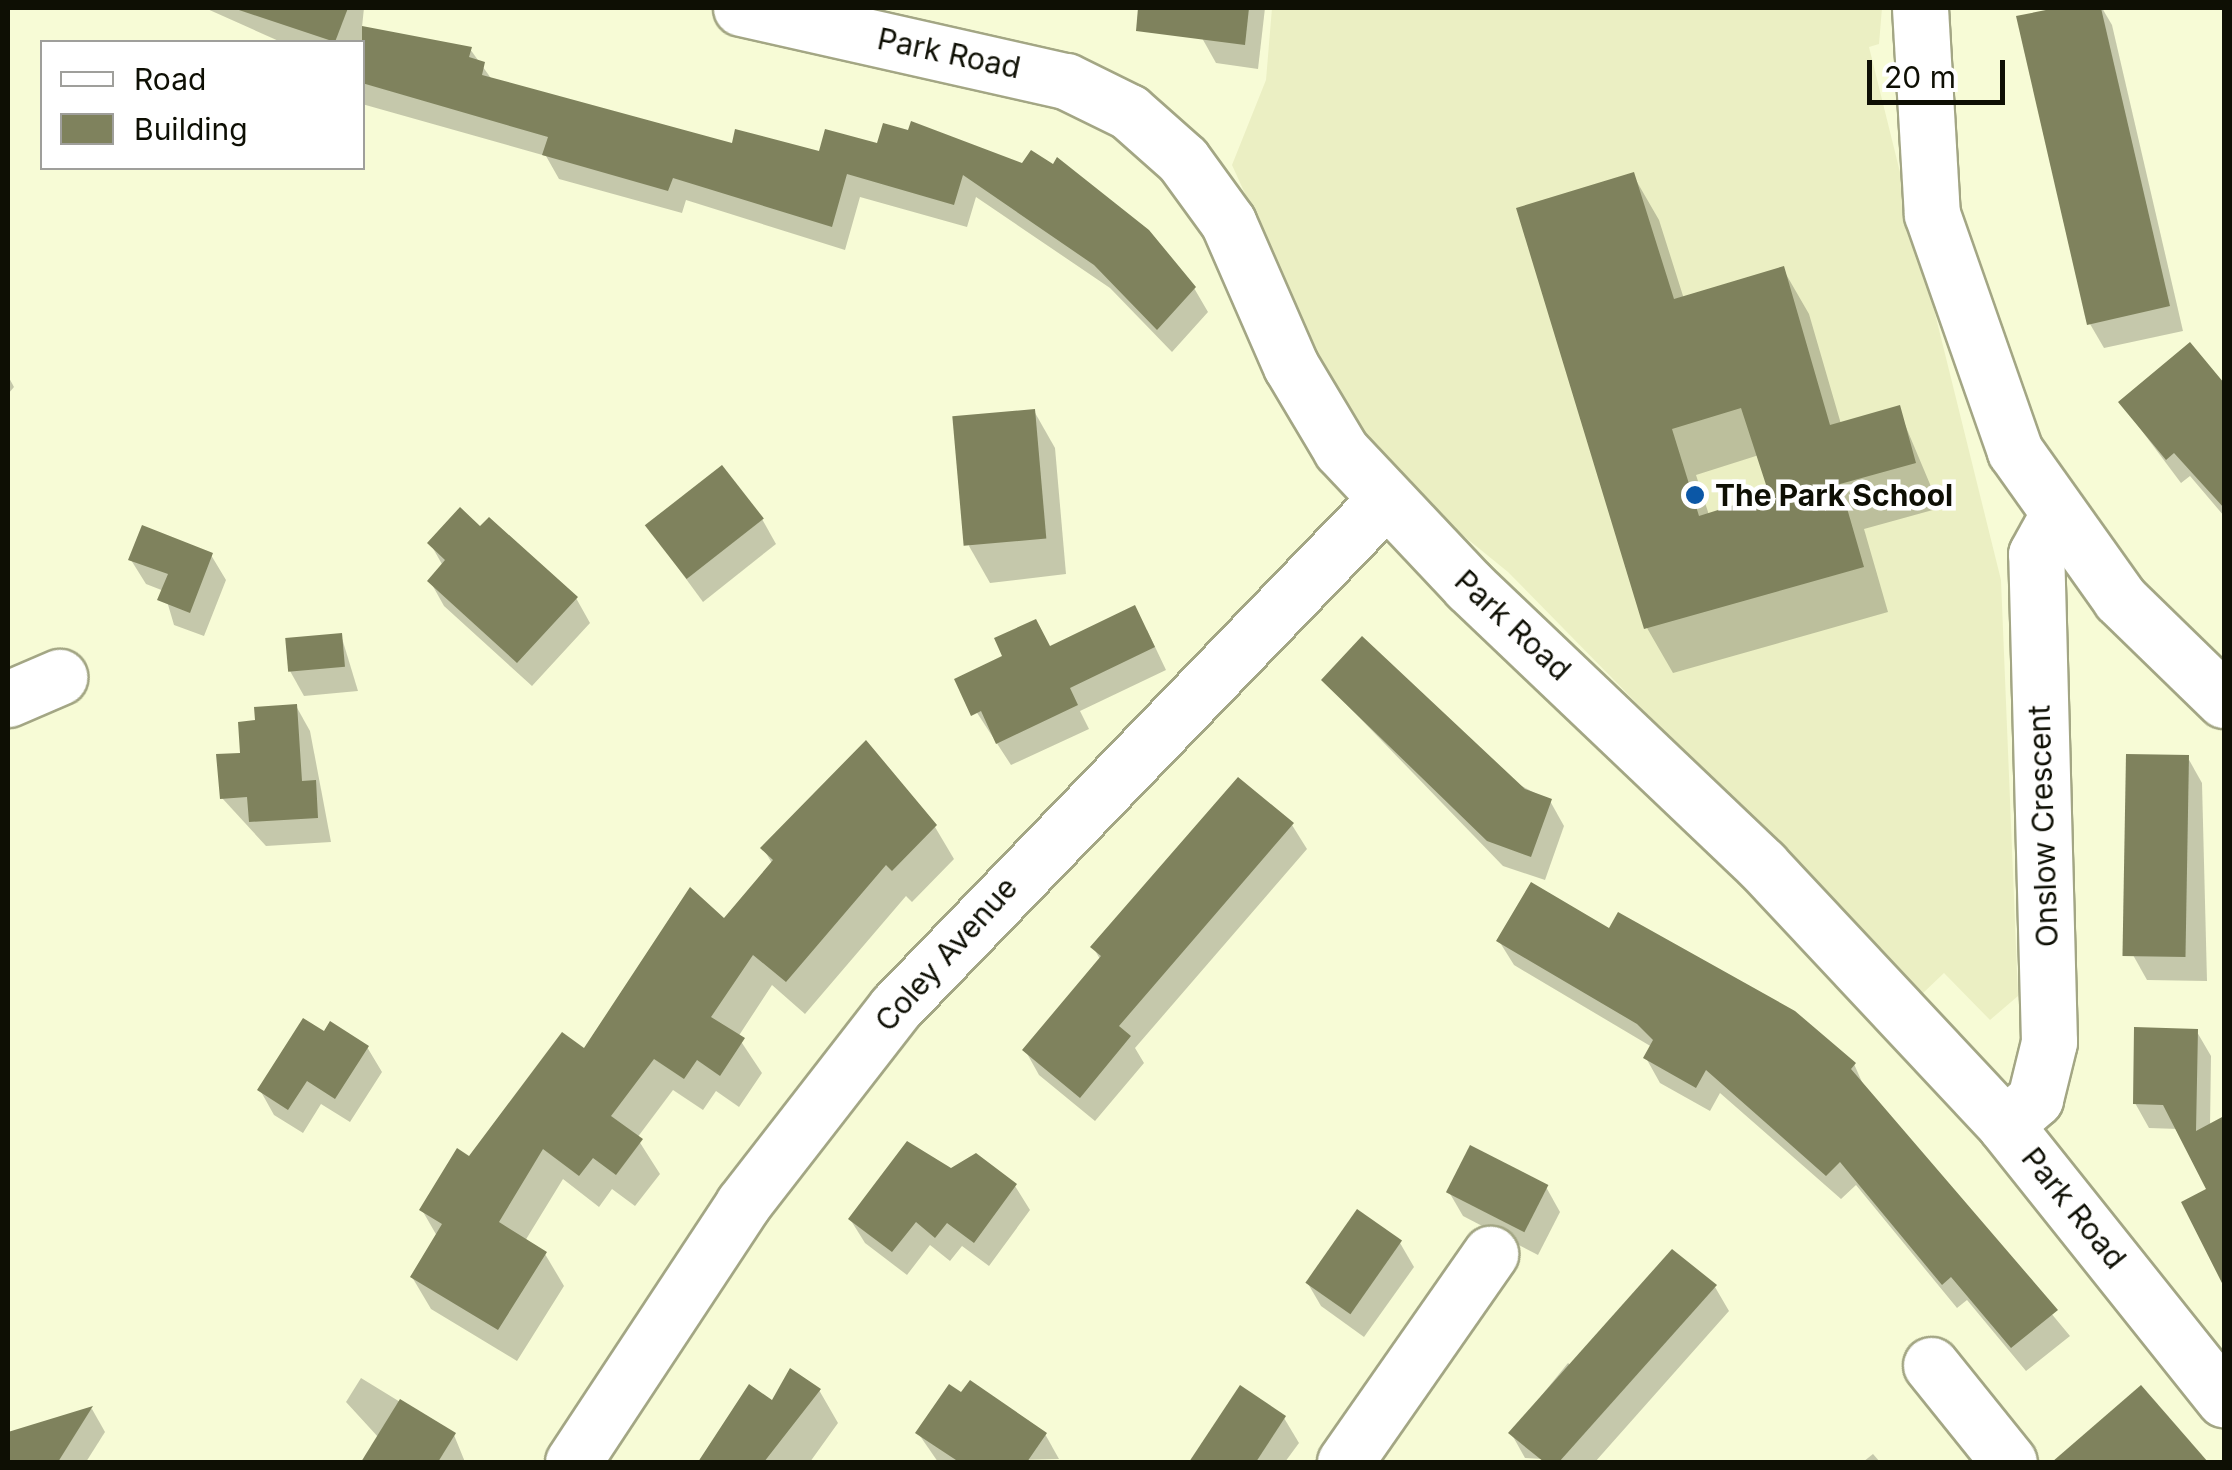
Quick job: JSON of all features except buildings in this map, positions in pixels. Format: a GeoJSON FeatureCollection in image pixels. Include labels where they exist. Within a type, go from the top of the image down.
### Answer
{"type":"FeatureCollection","features":[{"type":"Feature","properties":{"kind":"street","name":"Park Road"},"geometry":{"type":"LineString","coordinates":[[741,8],[1008,64],[1129,112],[1184,160],[1228,222],[1315,414],[1385,500],[1686,787],[2005,1125],[2224,1399]]}},
{"type":"Feature","properties":{"kind":"street"},"geometry":{"type":"LineString","coordinates":[[1920,8],[1923,159],[1943,258],[1996,408],[2056,518],[2120,598],[2224,700]]}},
{"type":"Feature","properties":{"kind":"street","name":"Coley Avenue"},"geometry":{"type":"LineString","coordinates":[[573,1462],[743,1204],[895,1008],[1385,500]]}},
{"type":"Feature","properties":{"kind":"street","name":"Onslow Crescent"},"geometry":{"type":"LineString","coordinates":[[2005,1125],[2045,1080],[2049,1042],[2036,554],[2056,518]]}},
{"type":"Feature","properties":{"kind":"street"},"geometry":{"type":"LineString","coordinates":[[8,700],[59,677]]}},
{"type":"Feature","properties":{"kind":"street"},"geometry":{"type":"LineString","coordinates":[[1345,1462],[1490,1254]]}},
{"type":"Feature","properties":{"kind":"street"},"geometry":{"type":"LineString","coordinates":[[1931,1366],[2010,1462]]}},
{"type":"Feature","properties":{"kind":"shaded area","name":"The Park School"},"geometry":{"type":"Polygon","coordinates":[[[1272,8],[1882,8],[1879,44],[1869,47],[2001,580],[2018,996],[1990,1020],[1944,973],[1922,994],[1508,572],[1364,455],[1232,165],[1266,80],[1272,8]]]}},
{"type":"Feature","properties":{"kind":"place","name":"The Park School"},"geometry":{"type":"Point","coordinates":[1695,495]}}]}
